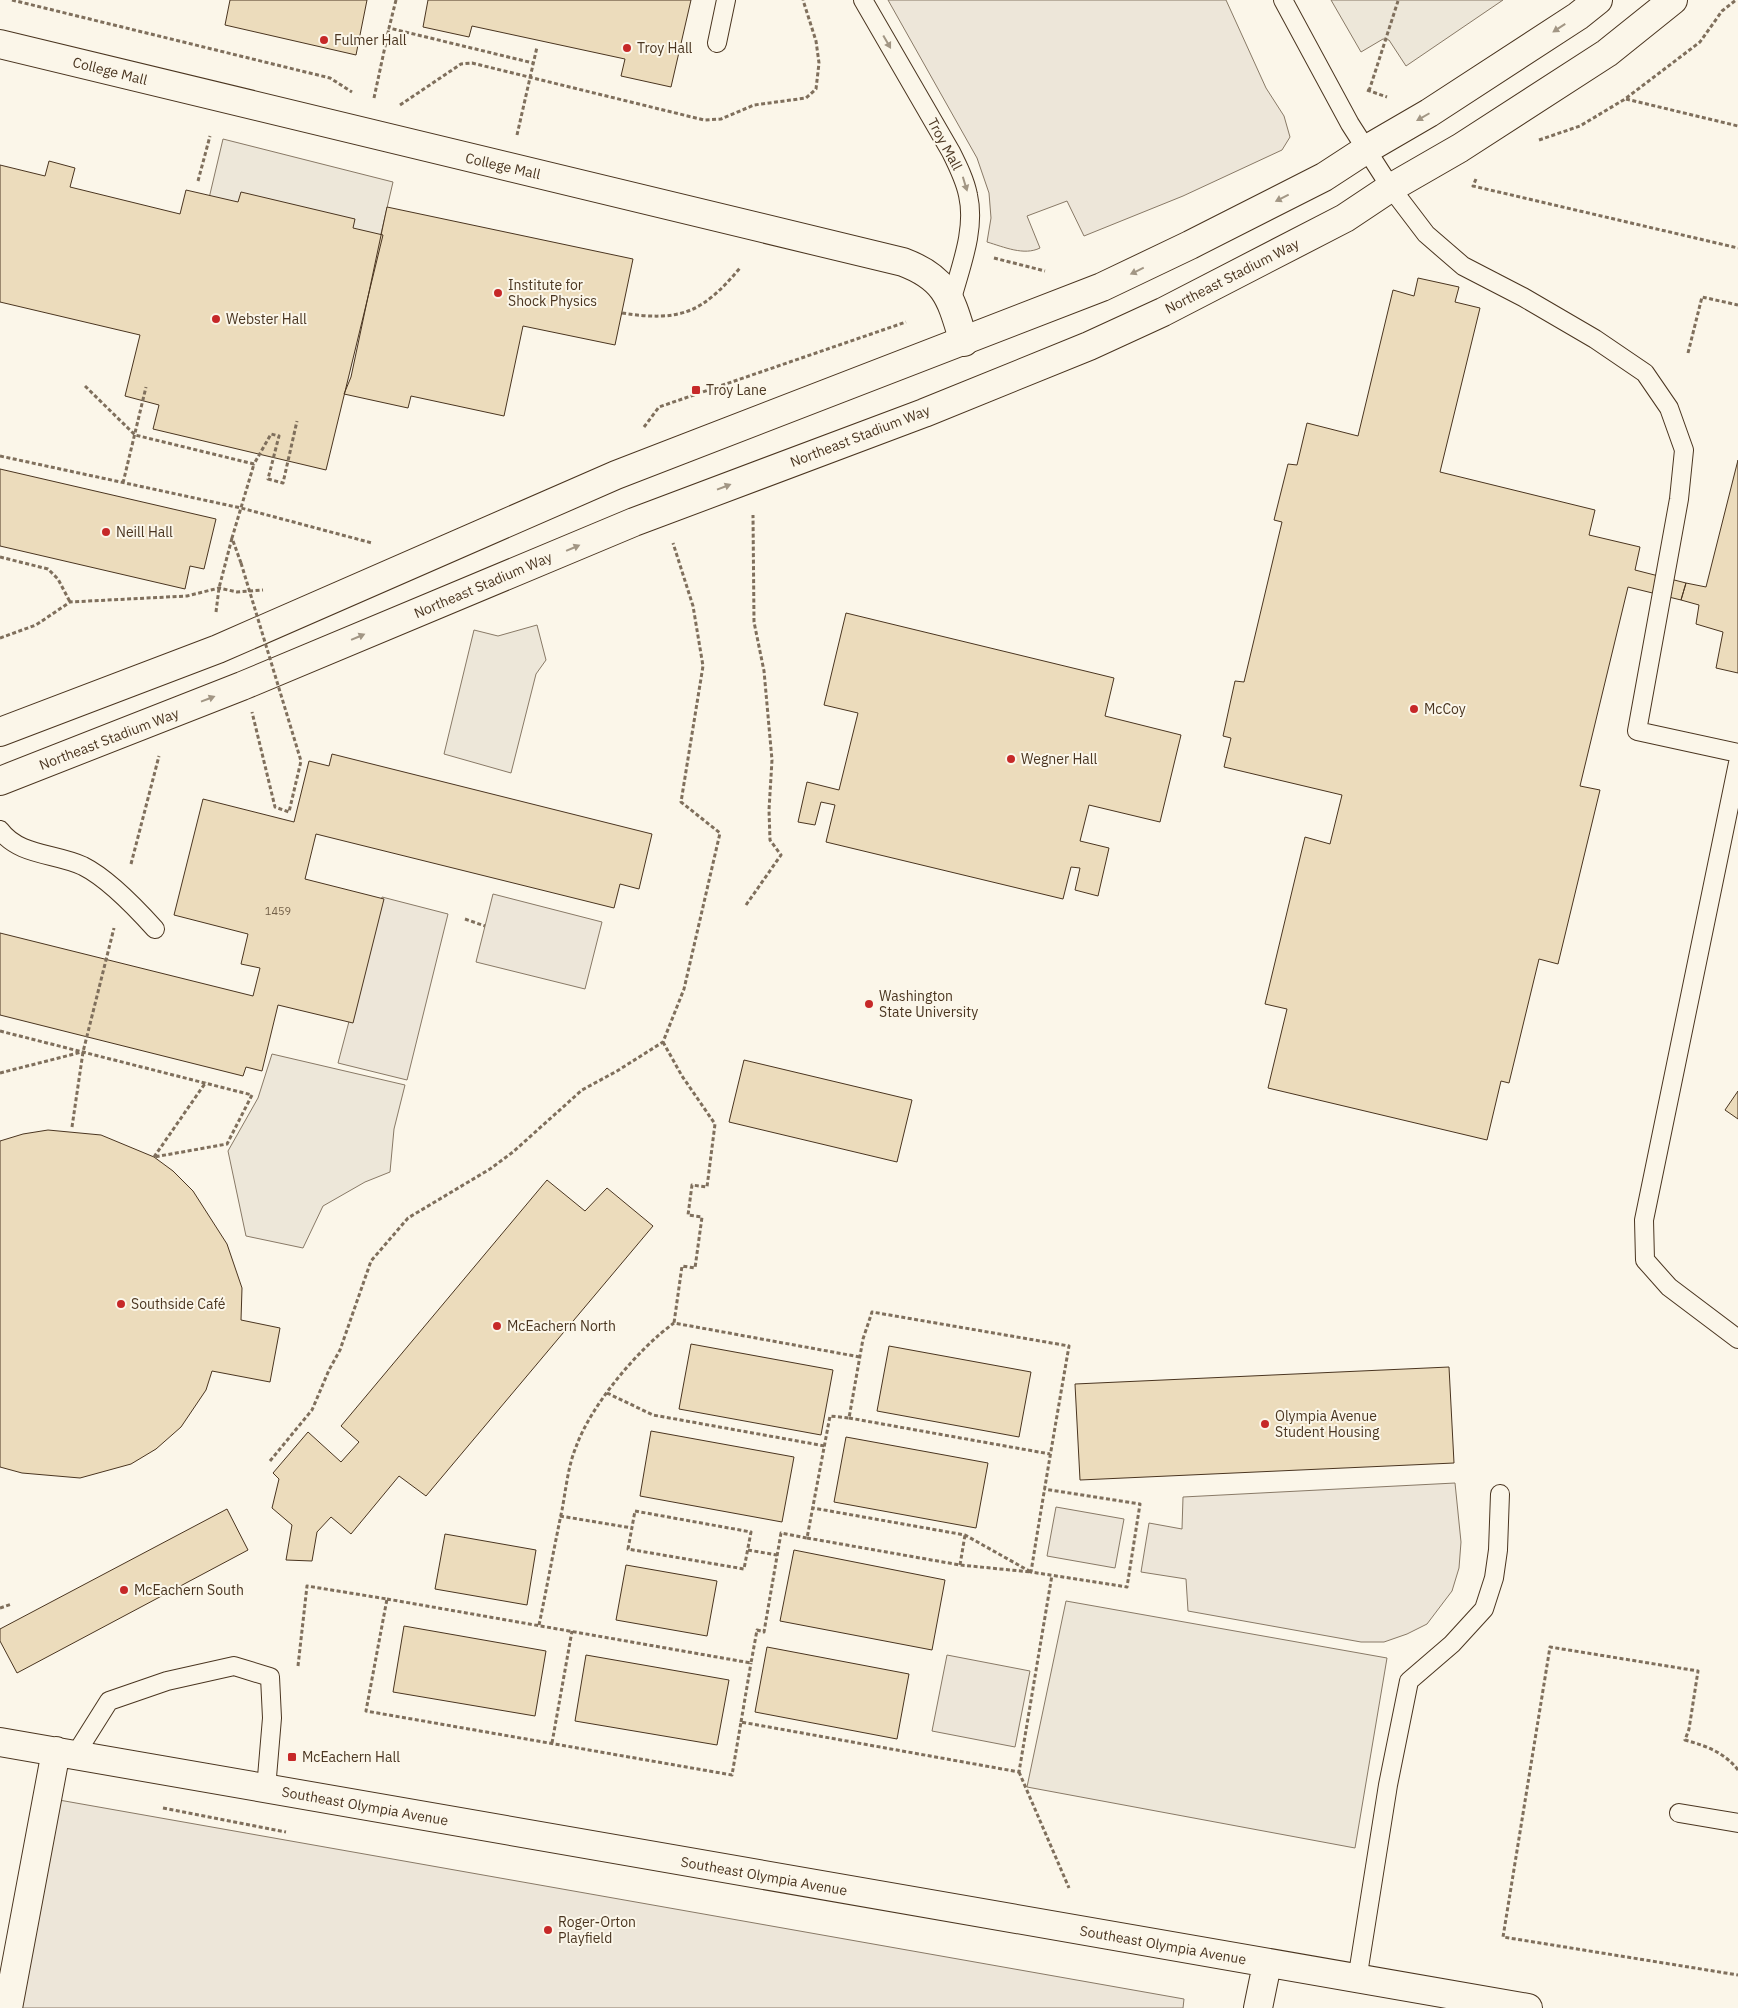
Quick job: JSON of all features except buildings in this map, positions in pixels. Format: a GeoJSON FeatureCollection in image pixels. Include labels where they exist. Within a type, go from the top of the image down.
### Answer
{"type":"FeatureCollection","features":[{"type":"Feature","properties":{"kind":"main road"},"geometry":{"type":"LineString","coordinates":[[0,732],[218,649],[616,475],[964,342],[1102,287],[1190,245],[1324,176],[1429,113],[1578,16],[1598,0]]}},
{"type":"Feature","properties":{"kind":"main road","name":"Northeast Stadium Way"},"geometry":{"type":"LineString","coordinates":[[0,781],[242,686],[634,522],[924,413],[1089,346],[1163,312],[1345,218],[1391,188],[1460,148],[1607,53],[1673,0]]}},
{"type":"Feature","properties":{"kind":"main road","name":"College Mall"},"geometry":{"type":"LineString","coordinates":[[0,44],[903,262],[922,269],[941,285],[951,302],[964,342]]}},
{"type":"Feature","properties":{"kind":"main road","name":"Southeast Olympia Avenue"},"geometry":{"type":"LineString","coordinates":[[0,1742],[1357,1980],[1528,2008]]}},
{"type":"Feature","properties":{"kind":"main road"},"geometry":{"type":"LineString","coordinates":[[8,2008],[66,1753]]}},
{"type":"Feature","properties":{"kind":"main road"},"geometry":{"type":"LineString","coordinates":[[1258,2008],[1267,1964]]}},
{"type":"Feature","properties":{"kind":"lane"},"geometry":{"type":"LineString","coordinates":[[718,43],[726,0]]}},
{"type":"Feature","properties":{"kind":"lane","name":"Troy Mall"},"geometry":{"type":"LineString","coordinates":[[863,0],[962,174],[968,196],[968,236],[951,302]]}},
{"type":"Feature","properties":{"kind":"lane"},"geometry":{"type":"LineString","coordinates":[[1283,0],[1350,124],[1391,188],[1426,234],[1463,266],[1523,297],[1595,339],[1645,373],[1669,408],[1684,450],[1679,499],[1637,731],[1738,753]]}},
{"type":"Feature","properties":{"kind":"lane"},"geometry":{"type":"LineString","coordinates":[[1738,763],[1644,1220],[1645,1260],[1669,1287],[1738,1339]]}},
{"type":"Feature","properties":{"kind":"lane"},"geometry":{"type":"LineString","coordinates":[[0,830],[13,843],[23,848],[69,861],[89,870],[138,909],[155,929]]}},
{"type":"Feature","properties":{"kind":"lane"},"geometry":{"type":"LineString","coordinates":[[1357,1980],[1388,1785],[1409,1681],[1452,1644],[1484,1609],[1494,1578],[1498,1550],[1500,1494]]}},
{"type":"Feature","properties":{"kind":"lane"},"geometry":{"type":"LineString","coordinates":[[66,1753],[110,1701],[167,1681],[234,1666],[270,1677],[272,1718],[266,1788]]}},
{"type":"Feature","properties":{"kind":"lane"},"geometry":{"type":"LineString","coordinates":[[1679,1813],[1738,1823]]}},
{"type":"Feature","properties":{"kind":"path"},"geometry":{"type":"LineString","coordinates":[[373,106],[396,0]]}},
{"type":"Feature","properties":{"kind":"path"},"geometry":{"type":"LineString","coordinates":[[399,105],[461,64],[472,63],[704,120],[721,119],[754,105],[806,98],[816,89],[819,63],[816,41],[803,0]]}},
{"type":"Feature","properties":{"kind":"path"},"geometry":{"type":"LineString","coordinates":[[1368,92],[1398,0]]}},
{"type":"Feature","properties":{"kind":"path"},"geometry":{"type":"LineString","coordinates":[[1532,144],[1580,126],[1626,99],[1700,42],[1722,10],[1736,0]]}},
{"type":"Feature","properties":{"kind":"path"},"geometry":{"type":"LineString","coordinates":[[1732,4],[1738,5]]}},
{"type":"Feature","properties":{"kind":"path"},"geometry":{"type":"LineString","coordinates":[[389,28],[533,63]]}},
{"type":"Feature","properties":{"kind":"path"},"geometry":{"type":"LineString","coordinates":[[516,138],[537,47]]}},
{"type":"Feature","properties":{"kind":"path"},"geometry":{"type":"LineString","coordinates":[[1361,87],[1368,92],[1388,97]]}},
{"type":"Feature","properties":{"kind":"path"},"geometry":{"type":"LineString","coordinates":[[1626,99],[1738,126]]}},
{"type":"Feature","properties":{"kind":"path"},"geometry":{"type":"LineString","coordinates":[[198,181],[210,136]]}},
{"type":"Feature","properties":{"kind":"path"},"geometry":{"type":"LineString","coordinates":[[1479,172],[1473,186],[1738,248]]}},
{"type":"Feature","properties":{"kind":"path"},"geometry":{"type":"LineString","coordinates":[[622,312],[651,317],[692,310],[709,301],[740,268]]}},
{"type":"Feature","properties":{"kind":"path"},"geometry":{"type":"LineString","coordinates":[[1688,353],[1702,297],[1738,305]]}},
{"type":"Feature","properties":{"kind":"path"},"geometry":{"type":"LineString","coordinates":[[643,427],[659,407],[906,322]]}},
{"type":"Feature","properties":{"kind":"path"},"geometry":{"type":"LineString","coordinates":[[85,386],[135,435],[254,464]]}},
{"type":"Feature","properties":{"kind":"path"},"geometry":{"type":"LineString","coordinates":[[123,483],[146,387]]}},
{"type":"Feature","properties":{"kind":"path"},"geometry":{"type":"LineString","coordinates":[[216,613],[219,588],[254,464],[271,434],[279,436],[268,479],[283,483],[297,421]]}},
{"type":"Feature","properties":{"kind":"path"},"geometry":{"type":"LineString","coordinates":[[0,456],[241,508],[377,545],[371,548]]}},
{"type":"Feature","properties":{"kind":"path"},"geometry":{"type":"LineString","coordinates":[[746,905],[781,855],[770,840],[769,810],[772,760],[764,671],[754,622],[753,509]]}},
{"type":"Feature","properties":{"kind":"path"},"geometry":{"type":"LineString","coordinates":[[232,538],[301,761],[289,812],[275,807],[252,712]]}},
{"type":"Feature","properties":{"kind":"path"},"geometry":{"type":"LineString","coordinates":[[270,1462],[312,1410],[329,1370],[340,1350],[371,1261],[408,1218],[490,1169],[513,1152],[582,1090],[663,1042],[684,989],[720,833],[681,802],[703,666],[694,606],[672,540]]}},
{"type":"Feature","properties":{"kind":"path"},"geometry":{"type":"LineString","coordinates":[[0,557],[48,569],[58,580],[70,602]]}},
{"type":"Feature","properties":{"kind":"path"},"geometry":{"type":"LineString","coordinates":[[0,638],[36,625],[70,602],[187,596],[219,588],[237,592],[271,588]]}},
{"type":"Feature","properties":{"kind":"path"},"geometry":{"type":"LineString","coordinates":[[465,919],[486,926]]}},
{"type":"Feature","properties":{"kind":"path"},"geometry":{"type":"LineString","coordinates":[[0,1031],[206,1082],[252,1095],[227,1144],[154,1157],[206,1082]]}},
{"type":"Feature","properties":{"kind":"path"},"geometry":{"type":"LineString","coordinates":[[539,1625],[575,1447],[586,1425],[607,1393],[627,1368],[674,1323],[682,1266],[695,1268],[702,1217],[688,1215],[692,1185],[707,1187],[715,1124],[682,1076],[663,1042]]}},
{"type":"Feature","properties":{"kind":"path"},"geometry":{"type":"LineString","coordinates":[[0,1073],[82,1052]]}},
{"type":"Feature","properties":{"kind":"path"},"geometry":{"type":"LineString","coordinates":[[72,1127],[82,1052]]}},
{"type":"Feature","properties":{"kind":"path"},"geometry":{"type":"LineString","coordinates":[[850,1418],[863,1339],[872,1312],[1069,1346],[1031,1572]]}},
{"type":"Feature","properties":{"kind":"path"},"geometry":{"type":"LineString","coordinates":[[674,1323],[860,1357]]}},
{"type":"Feature","properties":{"kind":"path"},"geometry":{"type":"LineString","coordinates":[[607,1393],[653,1414],[825,1446]]}},
{"type":"Feature","properties":{"kind":"path"},"geometry":{"type":"LineString","coordinates":[[807,1538],[830,1416],[1050,1454]]}},
{"type":"Feature","properties":{"kind":"path"},"geometry":{"type":"LineString","coordinates":[[386,1599],[366,1711],[732,1775],[757,1630],[764,1632],[780,1533],[960,1565],[1031,1572],[1127,1587],[1140,1504],[1044,1489]]}},
{"type":"Feature","properties":{"kind":"path"},"geometry":{"type":"LineString","coordinates":[[813,1508],[965,1535],[1031,1572]]}},
{"type":"Feature","properties":{"kind":"path"},"geometry":{"type":"LineString","coordinates":[[635,1511],[751,1532],[748,1550],[744,1569],[628,1549],[635,1511]]}},
{"type":"Feature","properties":{"kind":"path"},"geometry":{"type":"LineString","coordinates":[[560,1516],[632,1528]]}},
{"type":"Feature","properties":{"kind":"path"},"geometry":{"type":"LineString","coordinates":[[960,1565],[965,1535]]}},
{"type":"Feature","properties":{"kind":"path"},"geometry":{"type":"LineString","coordinates":[[748,1550],[777,1555]]}},
{"type":"Feature","properties":{"kind":"path"},"geometry":{"type":"LineString","coordinates":[[1052,1575],[1019,1772],[1069,1888]]}},
{"type":"Feature","properties":{"kind":"path"},"geometry":{"type":"LineString","coordinates":[[307,1586],[751,1663]]}},
{"type":"Feature","properties":{"kind":"path"},"geometry":{"type":"LineString","coordinates":[[0,1608],[12,1604]]}},
{"type":"Feature","properties":{"kind":"path"},"geometry":{"type":"LineString","coordinates":[[552,1743],[572,1631]]}},
{"type":"Feature","properties":{"kind":"path"},"geometry":{"type":"LineString","coordinates":[[1738,1770],[1730,1760],[1709,1746],[1685,1740],[1689,1729],[1698,1671],[1550,1647],[1503,1937],[1738,1975]]}},
{"type":"Feature","properties":{"kind":"path"},"geometry":{"type":"LineString","coordinates":[[741,1722],[1019,1772]]}},
{"type":"Feature","properties":{"kind":"shaded area"},"geometry":{"type":"Polygon","coordinates":[[[888,0],[1226,0],[1266,88],[1284,116],[1290,137],[1282,150],[1183,196],[1084,236],[1067,201],[1027,216],[1040,248],[1021,251],[987,242],[991,218],[989,193],[977,158],[888,0]]]}},
{"type":"Feature","properties":{"kind":"shaded area"},"geometry":{"type":"Polygon","coordinates":[[[1331,0],[1503,0],[1406,66],[1389,40],[1383,39],[1361,52],[1331,0]]]}},
{"type":"Feature","properties":{"kind":"shaded area"},"geometry":{"type":"Polygon","coordinates":[[[223,139],[393,182],[344,394],[164,389],[223,139]]]}},
{"type":"Feature","properties":{"kind":"shaded area"},"geometry":{"type":"Polygon","coordinates":[[[537,625],[546,660],[536,674],[511,773],[444,754],[474,630],[498,636],[537,625]]]}},
{"type":"Feature","properties":{"kind":"shaded area"},"geometry":{"type":"Polygon","coordinates":[[[493,894],[602,922],[585,989],[476,962],[493,894]]]}},
{"type":"Feature","properties":{"kind":"shaded area"},"geometry":{"type":"Polygon","coordinates":[[[382,897],[448,914],[407,1080],[338,1063],[382,897]]]}},
{"type":"Feature","properties":{"kind":"shaded area"},"geometry":{"type":"Polygon","coordinates":[[[272,1054],[405,1085],[394,1129],[390,1172],[365,1182],[323,1206],[303,1248],[246,1236],[228,1151],[258,1098],[272,1054]]]}},
{"type":"Feature","properties":{"kind":"shaded area"},"geometry":{"type":"Polygon","coordinates":[[[1455,1483],[1461,1542],[1459,1568],[1452,1591],[1427,1624],[1407,1634],[1384,1642],[1361,1642],[1188,1611],[1186,1579],[1141,1572],[1149,1523],[1182,1529],[1183,1497],[1455,1483]]]}},
{"type":"Feature","properties":{"kind":"shaded area"},"geometry":{"type":"Polygon","coordinates":[[[1056,1507],[1124,1519],[1115,1568],[1047,1556],[1056,1507]]]}},
{"type":"Feature","properties":{"kind":"shaded area"},"geometry":{"type":"Polygon","coordinates":[[[1066,1601],[1387,1658],[1355,1848],[1027,1787],[1066,1601]]]}},
{"type":"Feature","properties":{"kind":"shaded area"},"geometry":{"type":"Polygon","coordinates":[[[947,1655],[1030,1671],[1015,1747],[932,1731],[947,1655]]]}},
{"type":"Feature","properties":{"kind":"shaded area"},"geometry":{"type":"Polygon","coordinates":[[[59,1800],[1184,1999],[1183,2008],[18,2008],[59,1800]]]}},
{"type":"Feature","properties":{"kind":"place","name":"Fulmer Hall"},"geometry":{"type":"Point","coordinates":[324,40]}},
{"type":"Feature","properties":{"kind":"place","name":"Troy Hall"},"geometry":{"type":"Point","coordinates":[627,48]}},
{"type":"Feature","properties":{"kind":"place","name":"Institute for Shock Physics"},"geometry":{"type":"Point","coordinates":[498,293]}},
{"type":"Feature","properties":{"kind":"place","name":"Webster Hall"},"geometry":{"type":"Point","coordinates":[216,319]}},
{"type":"Feature","properties":{"kind":"place","name":"Troy Lane"},"geometry":{"type":"Point","coordinates":[696,390]}},
{"type":"Feature","properties":{"kind":"place","name":"Neill Hall"},"geometry":{"type":"Point","coordinates":[106,532]}},
{"type":"Feature","properties":{"kind":"place","name":"McCoy"},"geometry":{"type":"Point","coordinates":[1414,709]}},
{"type":"Feature","properties":{"kind":"place","name":"Wegner Hall"},"geometry":{"type":"Point","coordinates":[1011,759]}},
{"type":"Feature","properties":{"kind":"place","name":"Washington State University"},"geometry":{"type":"Point","coordinates":[869,1004]}},
{"type":"Feature","properties":{"kind":"place","name":"Southside Café"},"geometry":{"type":"Point","coordinates":[121,1304]}},
{"type":"Feature","properties":{"kind":"place","name":"McEachern North"},"geometry":{"type":"Point","coordinates":[497,1326]}},
{"type":"Feature","properties":{"kind":"place","name":"Olympia Avenue Student Housing"},"geometry":{"type":"Point","coordinates":[1265,1424]}},
{"type":"Feature","properties":{"kind":"place","name":"McEachern South"},"geometry":{"type":"Point","coordinates":[124,1590]}},
{"type":"Feature","properties":{"kind":"place","name":"McEachern Hall"},"geometry":{"type":"Point","coordinates":[292,1757]}},
{"type":"Feature","properties":{"kind":"place","name":"Roger-Orton Playfield"},"geometry":{"type":"Point","coordinates":[548,1930]}}]}
